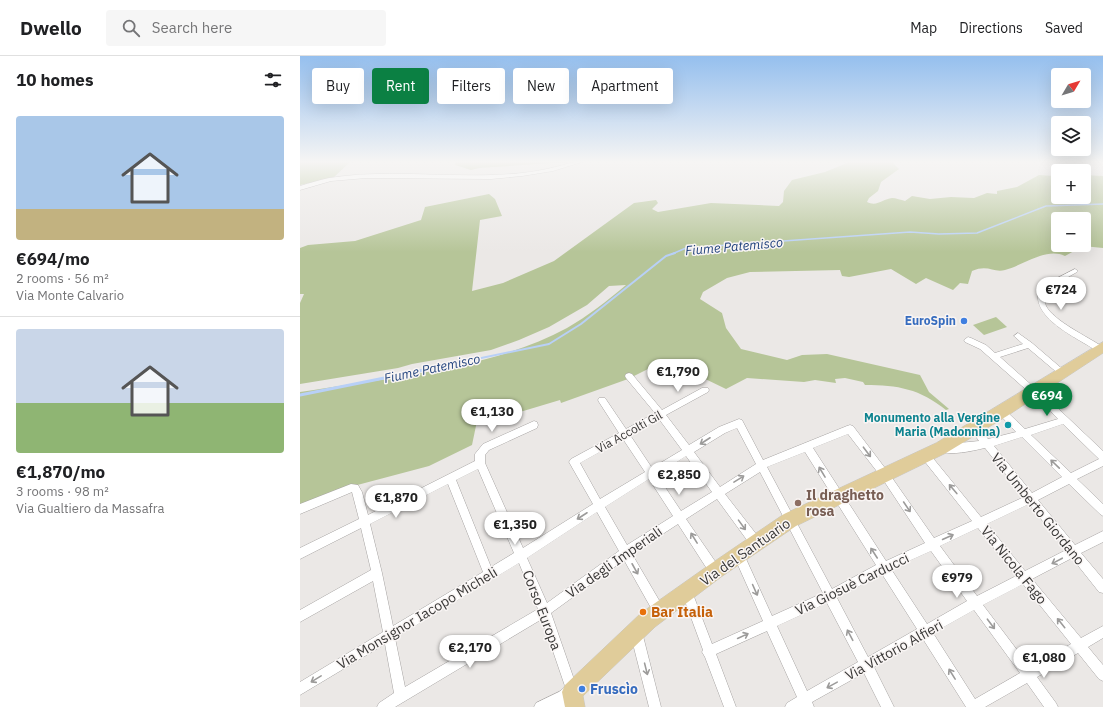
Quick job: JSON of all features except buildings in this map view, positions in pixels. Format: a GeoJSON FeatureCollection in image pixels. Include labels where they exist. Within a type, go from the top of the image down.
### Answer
{"type":"FeatureCollection","features":[{"type":"Feature","properties":{"kind":"main road","name":"Via del Santuario"},"geometry":{"type":"LineString","coordinates":[[574,700],[636,631],[659,611],[687,593],[738,554],[790,520],[941,448],[1002,412],[1039,396],[1063,373],[1102,350]]}},
{"type":"Feature","properties":{"kind":"street"},"geometry":{"type":"LineString","coordinates":[[1075,271],[1042,288],[1041,299],[1043,306],[1053,318],[1102,350]]}},
{"type":"Feature","properties":{"kind":"street"},"geometry":{"type":"LineString","coordinates":[[1018,336],[1063,373]]}},
{"type":"Feature","properties":{"kind":"street"},"geometry":{"type":"LineString","coordinates":[[968,340],[983,347],[995,356],[1103,457]]}},
{"type":"Feature","properties":{"kind":"street"},"geometry":{"type":"LineString","coordinates":[[995,356],[1029,345]]}},
{"type":"Feature","properties":{"kind":"street"},"geometry":{"type":"LineString","coordinates":[[629,376],[661,415],[756,543]]}},
{"type":"Feature","properties":{"kind":"street","name":"Via Accolti Gil"},"geometry":{"type":"LineString","coordinates":[[599,505],[574,462],[705,390]]}},
{"type":"Feature","properties":{"kind":"street"},"geometry":{"type":"LineString","coordinates":[[602,400],[714,571]]}},
{"type":"Feature","properties":{"kind":"street"},"geometry":{"type":"LineString","coordinates":[[1002,412],[1103,511]]}},
{"type":"Feature","properties":{"kind":"street"},"geometry":{"type":"LineString","coordinates":[[941,448],[956,450],[1023,433],[1065,420]]}},
{"type":"Feature","properties":{"kind":"street","name":"Via Monsignor Iacopo Micheli"},"geometry":{"type":"LineString","coordinates":[[300,689],[520,556],[599,505],[722,430],[739,423],[762,465]]}},
{"type":"Feature","properties":{"kind":"street"},"geometry":{"type":"LineString","coordinates":[[300,554],[480,463],[480,454],[486,447],[534,425]]}},
{"type":"Feature","properties":{"kind":"street","name":"Via Umberto Giordano"},"geometry":{"type":"LineString","coordinates":[[974,428],[1073,553],[1103,588]]}},
{"type":"Feature","properties":{"kind":"street","name":"Via degli Imperiali"},"geometry":{"type":"LineString","coordinates":[[383,707],[545,611],[626,552],[762,465],[850,429],[885,475]]}},
{"type":"Feature","properties":{"kind":"street"},"geometry":{"type":"LineString","coordinates":[[807,447],[973,707],[1103,632]]}},
{"type":"Feature","properties":{"kind":"street","name":"Via Nicola Fago"},"geometry":{"type":"LineString","coordinates":[[925,455],[1103,675]]}},
{"type":"Feature","properties":{"kind":"street","name":"Via Giosuè Carducci"},"geometry":{"type":"LineString","coordinates":[[708,652],[829,596],[932,544],[1030,499],[1103,461]]}},
{"type":"Feature","properties":{"kind":"street","name":"Corso Europa"},"geometry":{"type":"LineString","coordinates":[[480,463],[545,611],[574,700]]}},
{"type":"Feature","properties":{"kind":"street"},"geometry":{"type":"LineString","coordinates":[[762,465],[888,707]]}},
{"type":"Feature","properties":{"kind":"street"},"geometry":{"type":"LineString","coordinates":[[885,475],[932,544],[1052,707]]}},
{"type":"Feature","properties":{"kind":"street"},"geometry":{"type":"LineString","coordinates":[[451,478],[489,575]]}},
{"type":"Feature","properties":{"kind":"street"},"geometry":{"type":"LineString","coordinates":[[300,509],[351,488],[356,488],[377,573],[401,696]]}},
{"type":"Feature","properties":{"kind":"street"},"geometry":{"type":"LineString","coordinates":[[599,505],[659,611]]}},
{"type":"Feature","properties":{"kind":"street","name":"Via Vittorio Alfieri"},"geometry":{"type":"LineString","coordinates":[[791,707],[807,703],[866,666],[975,603],[1103,536]]}},
{"type":"Feature","properties":{"kind":"street"},"geometry":{"type":"LineString","coordinates":[[738,554],[807,703]]}},
{"type":"Feature","properties":{"kind":"street"},"geometry":{"type":"LineString","coordinates":[[300,616],[377,573]]}},
{"type":"Feature","properties":{"kind":"street"},"geometry":{"type":"LineString","coordinates":[[687,593],[730,707]]}},
{"type":"Feature","properties":{"kind":"street"},"geometry":{"type":"LineString","coordinates":[[636,631],[655,707]]}},
{"type":"Feature","properties":{"kind":"street"},"geometry":{"type":"LineString","coordinates":[[540,707],[574,700]]}},
{"type":"Feature","properties":{"kind":"street"},"geometry":{"type":"LineString","coordinates":[[557,707],[574,700]]}},
{"type":"Feature","properties":{"kind":"green space"},"geometry":{"type":"Polygon","coordinates":[[[784,191],[878,191],[869,198],[867,202],[874,204],[892,198],[905,201],[912,196],[930,199],[951,197],[974,198],[987,193],[997,194],[997,191],[1051,191],[1051,204],[1091,204],[1091,191],[1103,191],[1103,248],[1091,247],[1091,212],[1051,212],[1051,252],[1072,252],[1065,256],[1058,254],[1043,255],[1001,271],[986,268],[978,269],[972,271],[968,284],[960,283],[953,290],[926,278],[916,284],[891,269],[849,277],[842,276],[840,270],[750,272],[727,278],[703,292],[700,299],[722,313],[726,328],[741,349],[787,360],[802,355],[827,354],[920,375],[929,392],[949,409],[946,410],[927,397],[918,393],[898,387],[865,385],[863,382],[845,378],[835,379],[836,383],[815,380],[804,382],[747,378],[726,389],[666,360],[628,379],[561,403],[560,400],[520,412],[518,418],[514,416],[512,420],[507,412],[477,421],[472,445],[429,466],[346,488],[300,505],[300,392],[437,370],[472,363],[505,353],[537,342],[567,328],[597,308],[626,285],[609,286],[587,305],[549,327],[491,350],[412,364],[398,368],[300,384],[300,303],[304,294],[300,294],[300,248],[308,245],[355,241],[421,220],[425,207],[489,194],[495,199],[502,216],[480,220],[472,291],[503,283],[554,261],[634,203],[656,200],[658,203],[652,209],[658,212],[711,203],[779,206],[783,202],[784,191]]]}},
{"type":"Feature","properties":{"kind":"green space"},"geometry":{"type":"Polygon","coordinates":[[[996,317],[1007,327],[984,335],[973,325],[996,317]]]}},
{"type":"Feature","properties":{"kind":"waterway","name":"Fiume Patemisco"},"geometry":{"type":"LineString","coordinates":[[672,254],[686,248],[910,232],[939,234],[977,233],[1046,206],[1103,204]]}},
{"type":"Feature","properties":{"kind":"waterway","name":"Fiume Patemisco"},"geometry":{"type":"LineString","coordinates":[[419,371],[549,344],[581,324],[666,256],[672,254]]}},
{"type":"Feature","properties":{"kind":"waterway","name":"Fiume Patemisco"},"geometry":{"type":"LineString","coordinates":[[300,395],[424,370]]}},
{"type":"Feature","properties":{"kind":"place","name":"EuroSpin"},"geometry":{"type":"Point","coordinates":[964,321]}},
{"type":"Feature","properties":{"kind":"place","name":"Monumento alla Vergine Maria (Madonnina)"},"geometry":{"type":"Point","coordinates":[1008,425]}},
{"type":"Feature","properties":{"kind":"place","name":"Il draghetto rosa"},"geometry":{"type":"Point","coordinates":[798,503]}},
{"type":"Feature","properties":{"kind":"place","name":"Bar Italia"},"geometry":{"type":"Point","coordinates":[643,612]}},
{"type":"Feature","properties":{"kind":"place","name":"Fruscìo"},"geometry":{"type":"Point","coordinates":[582,689]}}]}
